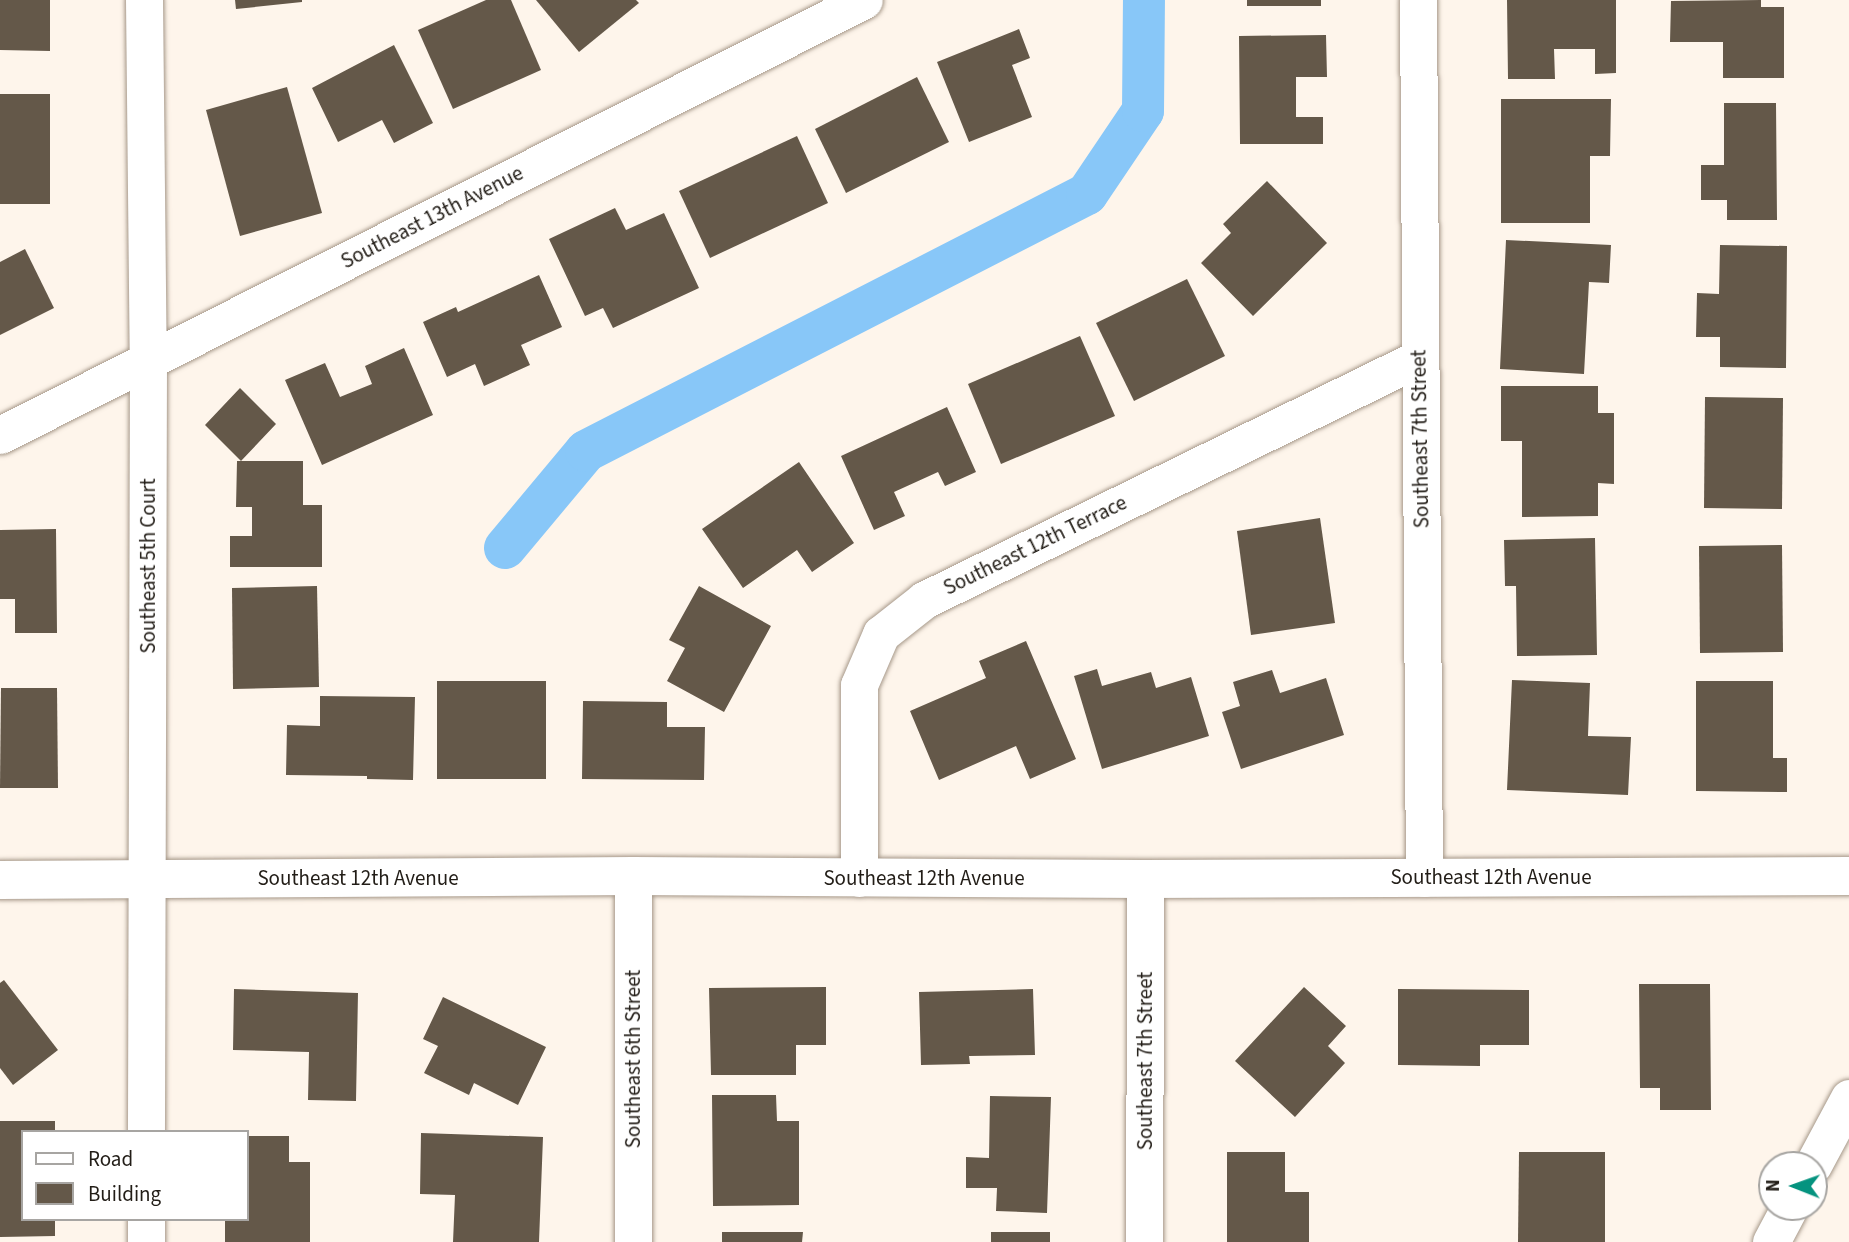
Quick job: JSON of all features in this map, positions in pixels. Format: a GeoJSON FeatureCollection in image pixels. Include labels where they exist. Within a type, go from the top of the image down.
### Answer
{"type":"FeatureCollection","features":[{"type":"Feature","properties":{"kind":"street","name":"Southeast 5th Court"},"geometry":{"type":"LineString","coordinates":[[144,0],[148,359],[146,1130]]}},
{"type":"Feature","properties":{"kind":"street","name":"Southeast 7th Street"},"geometry":{"type":"LineString","coordinates":[[1418,0],[1424,878]]}},
{"type":"Feature","properties":{"kind":"street","name":"Southeast 13th Avenue"},"geometry":{"type":"LineString","coordinates":[[0,435],[855,1]]}},
{"type":"Feature","properties":{"kind":"street","name":"Southeast 12th Terrace"},"geometry":{"type":"LineString","coordinates":[[859,878],[859,685],[881,634],[924,600],[1419,358]]}},
{"type":"Feature","properties":{"kind":"street","name":"Southeast 12th Avenue"},"geometry":{"type":"LineString","coordinates":[[0,880],[633,876],[1145,879],[1849,876]]}},
{"type":"Feature","properties":{"kind":"street","name":"Southeast 6th Street"},"geometry":{"type":"LineString","coordinates":[[633,876],[633,1242]]}},
{"type":"Feature","properties":{"kind":"street","name":"Southeast 7th Street"},"geometry":{"type":"LineString","coordinates":[[1144,1242],[1145,879]]}},
{"type":"Feature","properties":{"kind":"street"},"geometry":{"type":"LineString","coordinates":[[1821,1151],[1849,1098]]}},
{"type":"Feature","properties":{"kind":"street"},"geometry":{"type":"LineString","coordinates":[[146,1221],[146,1242]]}},
{"type":"Feature","properties":{"kind":"street"},"geometry":{"type":"LineString","coordinates":[[1771,1242],[1782,1221]]}},
{"type":"Feature","properties":{"kind":"building"},"geometry":{"type":"Polygon","coordinates":[[[0,0],[50,0],[50,51],[0,50],[0,0]]]}},
{"type":"Feature","properties":{"kind":"building"},"geometry":{"type":"Polygon","coordinates":[[[235,0],[302,0],[302,2],[236,9],[235,0]]]}},
{"type":"Feature","properties":{"kind":"building"},"geometry":{"type":"Polygon","coordinates":[[[486,0],[511,0],[541,70],[453,109],[418,30],[486,0]]]}},
{"type":"Feature","properties":{"kind":"building"},"geometry":{"type":"Polygon","coordinates":[[[536,0],[636,0],[639,3],[579,52],[536,0]]]}},
{"type":"Feature","properties":{"kind":"building"},"geometry":{"type":"Polygon","coordinates":[[[1247,0],[1321,0],[1321,6],[1247,6],[1247,0]]]}},
{"type":"Feature","properties":{"kind":"building"},"geometry":{"type":"Polygon","coordinates":[[[1507,0],[1616,0],[1616,73],[1595,74],[1595,49],[1554,49],[1555,79],[1508,79],[1507,0]]]}},
{"type":"Feature","properties":{"kind":"building"},"geometry":{"type":"Polygon","coordinates":[[[1761,0],[1761,7],[1784,7],[1784,78],[1723,78],[1723,42],[1670,42],[1671,1],[1761,0]]]}},
{"type":"Feature","properties":{"kind":"building"},"geometry":{"type":"Polygon","coordinates":[[[1019,29],[1030,58],[1012,65],[1032,117],[969,142],[937,62],[1019,29]]]}},
{"type":"Feature","properties":{"kind":"building"},"geometry":{"type":"Polygon","coordinates":[[[1326,35],[1327,77],[1296,77],[1296,117],[1323,117],[1323,144],[1240,144],[1239,36],[1326,35]]]}},
{"type":"Feature","properties":{"kind":"building"},"geometry":{"type":"Polygon","coordinates":[[[394,45],[433,123],[394,143],[382,120],[338,142],[312,88],[394,45]]]}},
{"type":"Feature","properties":{"kind":"building"},"geometry":{"type":"Polygon","coordinates":[[[917,77],[949,142],[846,193],[815,129],[917,77]]]}},
{"type":"Feature","properties":{"kind":"building"},"geometry":{"type":"Polygon","coordinates":[[[287,87],[322,213],[240,236],[206,110],[287,87]]]}},
{"type":"Feature","properties":{"kind":"building"},"geometry":{"type":"Polygon","coordinates":[[[0,94],[50,94],[50,204],[0,204],[0,94]]]}},
{"type":"Feature","properties":{"kind":"building"},"geometry":{"type":"Polygon","coordinates":[[[1501,99],[1611,99],[1610,156],[1590,156],[1590,223],[1501,223],[1501,99]]]}},
{"type":"Feature","properties":{"kind":"building"},"geometry":{"type":"Polygon","coordinates":[[[1724,103],[1776,103],[1777,220],[1727,220],[1727,200],[1701,200],[1701,165],[1724,165],[1724,103]]]}},
{"type":"Feature","properties":{"kind":"building"},"geometry":{"type":"Polygon","coordinates":[[[797,136],[828,203],[710,258],[679,191],[797,136]]]}},
{"type":"Feature","properties":{"kind":"building"},"geometry":{"type":"Polygon","coordinates":[[[1267,181],[1327,243],[1253,316],[1201,263],[1231,233],[1223,224],[1267,181]]]}},
{"type":"Feature","properties":{"kind":"building"},"geometry":{"type":"Polygon","coordinates":[[[615,208],[626,230],[664,213],[699,288],[613,328],[603,308],[585,316],[549,239],[615,208]]]}},
{"type":"Feature","properties":{"kind":"building"},"geometry":{"type":"Polygon","coordinates":[[[1506,240],[1611,245],[1609,283],[1589,282],[1584,374],[1500,369],[1506,240]]]}},
{"type":"Feature","properties":{"kind":"building"},"geometry":{"type":"Polygon","coordinates":[[[1720,245],[1787,246],[1786,368],[1720,367],[1720,337],[1696,337],[1697,293],[1719,294],[1720,245]]]}},
{"type":"Feature","properties":{"kind":"building"},"geometry":{"type":"Polygon","coordinates":[[[25,249],[54,308],[0,335],[0,262],[25,249]]]}},
{"type":"Feature","properties":{"kind":"building"},"geometry":{"type":"Polygon","coordinates":[[[539,275],[562,327],[521,345],[530,365],[484,386],[475,364],[447,377],[423,322],[456,307],[458,312],[539,275]]]}},
{"type":"Feature","properties":{"kind":"building"},"geometry":{"type":"Polygon","coordinates":[[[1187,279],[1225,356],[1134,401],[1096,323],[1187,279]]]}},
{"type":"Feature","properties":{"kind":"building"},"geometry":{"type":"Polygon","coordinates":[[[1080,336],[1115,416],[1001,464],[968,384],[1080,336]]]}},
{"type":"Feature","properties":{"kind":"building"},"geometry":{"type":"Polygon","coordinates":[[[404,348],[433,415],[322,465],[285,380],[325,363],[340,397],[372,384],[365,366],[404,348]]]}},
{"type":"Feature","properties":{"kind":"building"},"geometry":{"type":"Polygon","coordinates":[[[1501,386],[1598,386],[1598,413],[1614,413],[1614,484],[1598,483],[1598,516],[1522,517],[1522,441],[1501,441],[1501,386]]]}},
{"type":"Feature","properties":{"kind":"building"},"geometry":{"type":"Polygon","coordinates":[[[240,388],[276,424],[241,461],[205,425],[240,388]]]}},
{"type":"Feature","properties":{"kind":"building"},"geometry":{"type":"Polygon","coordinates":[[[1705,397],[1783,398],[1782,509],[1704,508],[1705,397]]]}},
{"type":"Feature","properties":{"kind":"building"},"geometry":{"type":"Polygon","coordinates":[[[947,407],[976,472],[945,486],[938,472],[894,492],[905,516],[874,530],[841,456],[947,407]]]}},
{"type":"Feature","properties":{"kind":"building"},"geometry":{"type":"Polygon","coordinates":[[[237,461],[303,461],[303,505],[322,505],[322,567],[230,567],[230,536],[252,536],[252,507],[236,507],[237,461]]]}},
{"type":"Feature","properties":{"kind":"building"},"geometry":{"type":"Polygon","coordinates":[[[799,462],[854,543],[812,572],[797,550],[743,588],[702,529],[799,462]]]}},
{"type":"Feature","properties":{"kind":"building"},"geometry":{"type":"Polygon","coordinates":[[[1320,518],[1335,623],[1251,635],[1237,531],[1320,518]]]}},
{"type":"Feature","properties":{"kind":"building"},"geometry":{"type":"Polygon","coordinates":[[[56,529],[57,633],[15,633],[15,599],[0,599],[0,530],[56,529]]]}},
{"type":"Feature","properties":{"kind":"building"},"geometry":{"type":"Polygon","coordinates":[[[1595,538],[1597,655],[1517,656],[1516,586],[1505,586],[1504,540],[1595,538]]]}},
{"type":"Feature","properties":{"kind":"building"},"geometry":{"type":"Polygon","coordinates":[[[1782,545],[1783,652],[1700,653],[1699,546],[1782,545]]]}},
{"type":"Feature","properties":{"kind":"building"},"geometry":{"type":"Polygon","coordinates":[[[317,586],[319,687],[233,689],[232,588],[317,586]]]}},
{"type":"Feature","properties":{"kind":"building"},"geometry":{"type":"Polygon","coordinates":[[[699,586],[771,626],[724,712],[667,681],[685,648],[669,640],[699,586]]]}},
{"type":"Feature","properties":{"kind":"building"},"geometry":{"type":"Polygon","coordinates":[[[1026,641],[1076,759],[1030,779],[1016,746],[939,780],[910,711],[986,678],[979,661],[1026,641]]]}},
{"type":"Feature","properties":{"kind":"building"},"geometry":{"type":"Polygon","coordinates":[[[1097,669],[1102,686],[1151,672],[1156,688],[1191,677],[1209,736],[1102,769],[1074,676],[1097,669]]]}},
{"type":"Feature","properties":{"kind":"building"},"geometry":{"type":"Polygon","coordinates":[[[1272,670],[1280,693],[1326,678],[1344,735],[1241,769],[1222,712],[1240,706],[1233,682],[1272,670]]]}},
{"type":"Feature","properties":{"kind":"building"},"geometry":{"type":"Polygon","coordinates":[[[1512,680],[1590,683],[1588,736],[1631,737],[1628,795],[1507,790],[1512,680]]]}},
{"type":"Feature","properties":{"kind":"building"},"geometry":{"type":"Polygon","coordinates":[[[437,681],[546,681],[546,779],[437,779],[437,681]]]}},
{"type":"Feature","properties":{"kind":"building"},"geometry":{"type":"Polygon","coordinates":[[[1696,681],[1773,681],[1773,758],[1787,758],[1787,792],[1696,791],[1696,681]]]}},
{"type":"Feature","properties":{"kind":"building"},"geometry":{"type":"Polygon","coordinates":[[[1,688],[57,688],[58,788],[0,788],[1,688]]]}},
{"type":"Feature","properties":{"kind":"building"},"geometry":{"type":"Polygon","coordinates":[[[320,696],[415,697],[413,780],[367,779],[367,776],[286,775],[287,725],[320,726],[320,696]]]}},
{"type":"Feature","properties":{"kind":"building"},"geometry":{"type":"Polygon","coordinates":[[[583,701],[667,702],[667,727],[705,727],[704,780],[582,779],[583,701]]]}},
{"type":"Feature","properties":{"kind":"building"},"geometry":{"type":"Polygon","coordinates":[[[4,980],[58,1050],[13,1085],[0,1068],[0,983],[4,980]]]}},
{"type":"Feature","properties":{"kind":"building"},"geometry":{"type":"Polygon","coordinates":[[[1639,984],[1710,984],[1711,1110],[1660,1110],[1660,1088],[1640,1088],[1639,984]]]}},
{"type":"Feature","properties":{"kind":"building"},"geometry":{"type":"Polygon","coordinates":[[[826,987],[826,1045],[796,1045],[796,1075],[711,1075],[709,988],[826,987]]]}},
{"type":"Feature","properties":{"kind":"building"},"geometry":{"type":"Polygon","coordinates":[[[1304,987],[1346,1026],[1328,1046],[1345,1063],[1295,1117],[1235,1061],[1304,987]]]}},
{"type":"Feature","properties":{"kind":"building"},"geometry":{"type":"Polygon","coordinates":[[[234,989],[358,993],[356,1101],[308,1100],[309,1052],[233,1050],[234,989]]]}},
{"type":"Feature","properties":{"kind":"building"},"geometry":{"type":"Polygon","coordinates":[[[1033,989],[1035,1055],[969,1056],[970,1064],[921,1065],[919,992],[1033,989]]]}},
{"type":"Feature","properties":{"kind":"building"},"geometry":{"type":"Polygon","coordinates":[[[1398,989],[1529,990],[1529,1045],[1480,1045],[1480,1066],[1398,1065],[1398,989]]]}},
{"type":"Feature","properties":{"kind":"building"},"geometry":{"type":"Polygon","coordinates":[[[443,997],[546,1047],[518,1105],[474,1083],[469,1095],[424,1073],[438,1046],[423,1039],[443,997]]]}},
{"type":"Feature","properties":{"kind":"building"},"geometry":{"type":"Polygon","coordinates":[[[712,1095],[776,1095],[777,1121],[799,1121],[799,1205],[713,1206],[712,1095]]]}},
{"type":"Feature","properties":{"kind":"building"},"geometry":{"type":"Polygon","coordinates":[[[990,1096],[1051,1097],[1047,1213],[996,1211],[997,1188],[966,1188],[966,1157],[989,1158],[990,1096]]]}},
{"type":"Feature","properties":{"kind":"building"},"geometry":{"type":"Polygon","coordinates":[[[0,1121],[55,1121],[55,1130],[21,1130],[21,1221],[55,1221],[55,1236],[0,1237],[0,1121]]]}},
{"type":"Feature","properties":{"kind":"building"},"geometry":{"type":"Polygon","coordinates":[[[421,1133],[543,1137],[539,1242],[453,1242],[455,1195],[420,1194],[421,1133]]]}},
{"type":"Feature","properties":{"kind":"building"},"geometry":{"type":"Polygon","coordinates":[[[248,1136],[289,1136],[289,1162],[310,1162],[310,1242],[225,1242],[225,1221],[248,1221],[248,1136]]]}},
{"type":"Feature","properties":{"kind":"building"},"geometry":{"type":"Polygon","coordinates":[[[1227,1152],[1285,1152],[1285,1192],[1309,1192],[1309,1242],[1227,1242],[1227,1152]]]}},
{"type":"Feature","properties":{"kind":"building"},"geometry":{"type":"Polygon","coordinates":[[[1519,1152],[1605,1152],[1605,1242],[1518,1242],[1519,1152]]]}},
{"type":"Feature","properties":{"kind":"building"},"geometry":{"type":"Polygon","coordinates":[[[722,1232],[803,1232],[802,1242],[722,1242],[722,1232]]]}},
{"type":"Feature","properties":{"kind":"building"},"geometry":{"type":"Polygon","coordinates":[[[991,1232],[1050,1232],[1050,1242],[991,1242],[991,1232]]]}},
{"type":"Feature","properties":{"kind":"waterway"},"geometry":{"type":"LineString","coordinates":[[505,548],[586,451],[1087,194],[1143,111],[1144,0]]}}]}
